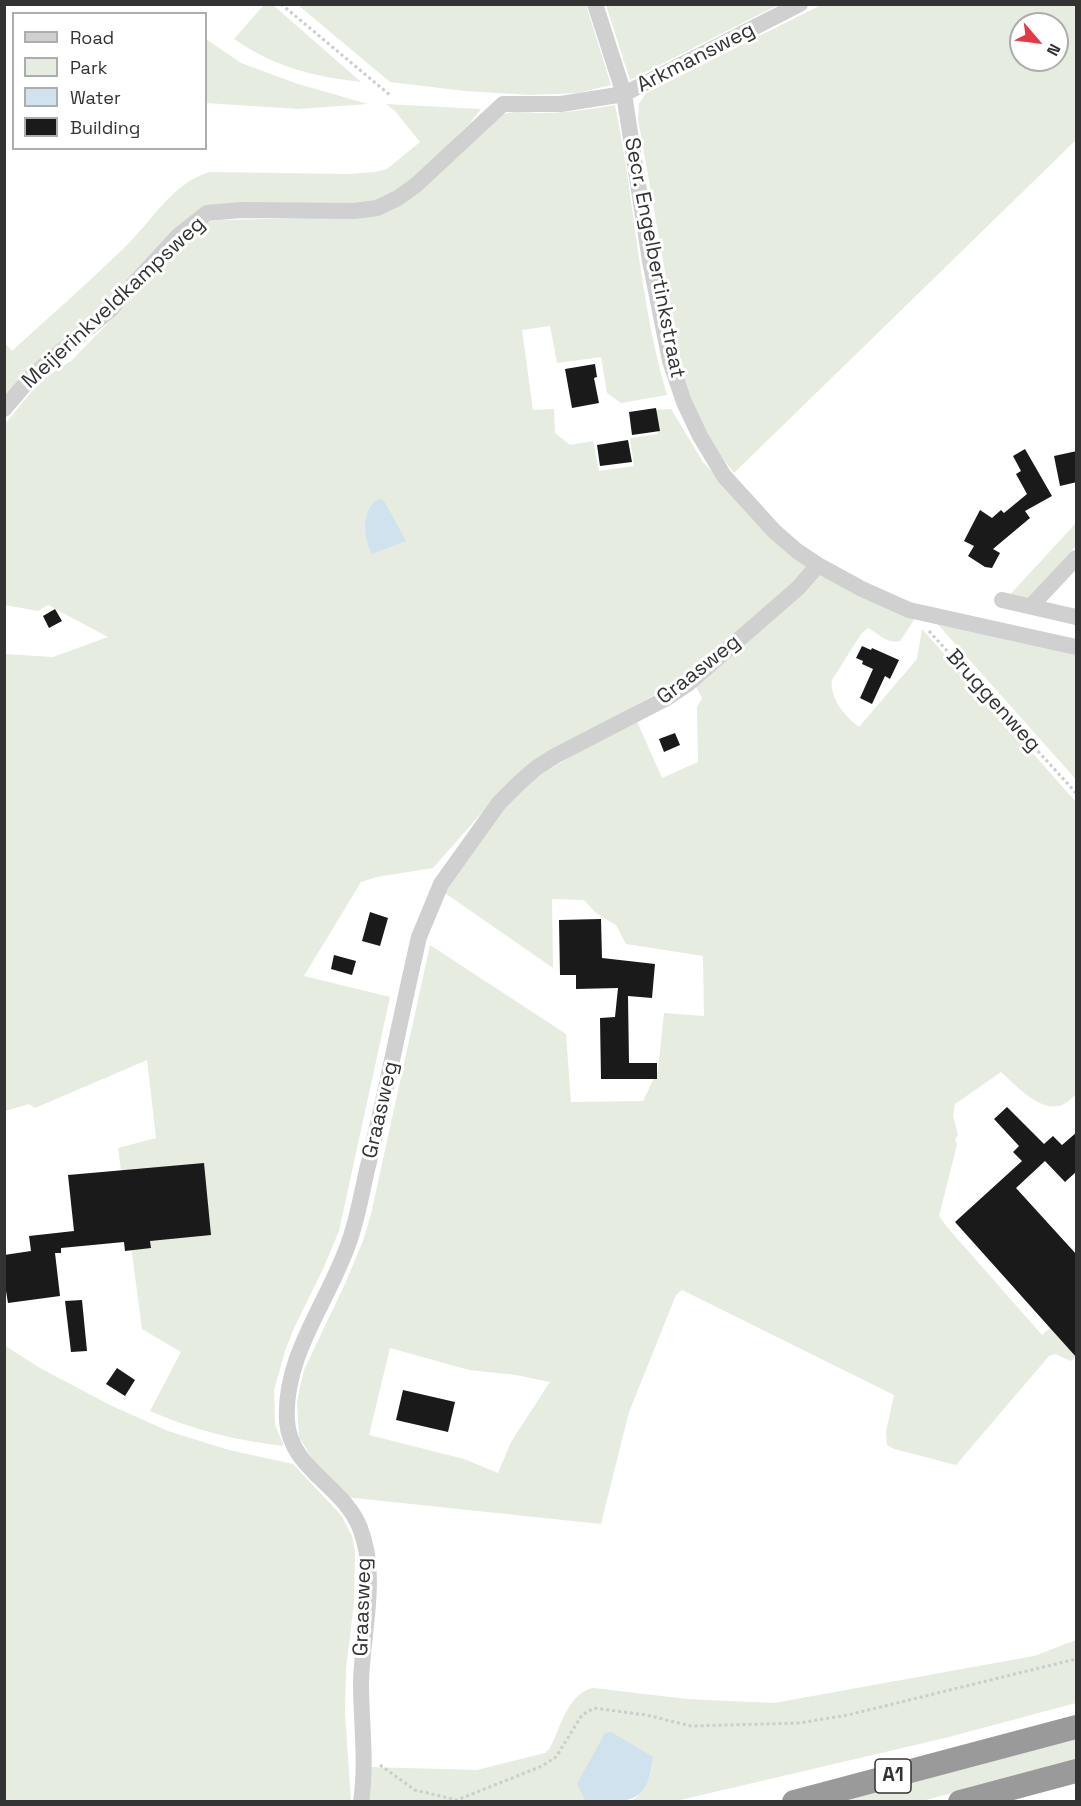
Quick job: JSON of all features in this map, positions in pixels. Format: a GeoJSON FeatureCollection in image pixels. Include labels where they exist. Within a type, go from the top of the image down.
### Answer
{"type":"FeatureCollection","features":[{"type":"Feature","properties":{"kind":"highway","name":"A1"},"geometry":{"type":"LineString","coordinates":[[794,1802],[1077,1727]]}},
{"type":"Feature","properties":{"kind":"highway"},"geometry":{"type":"LineString","coordinates":[[960,1802],[1077,1771]]}},
{"type":"Feature","properties":{"kind":"street","name":"Secr. Engelbertinkstraat"},"geometry":{"type":"LineString","coordinates":[[595,4],[624,94],[656,291],[670,361],[684,402],[700,436],[724,476],[774,531],[797,551],[862,589],[909,610],[1077,647]]}},
{"type":"Feature","properties":{"kind":"street","name":"Arkmansweg"},"geometry":{"type":"LineString","coordinates":[[624,94],[800,4]]}},
{"type":"Feature","properties":{"kind":"street","name":"Meijerinkveldkampsweg"},"geometry":{"type":"LineString","coordinates":[[4,410],[33,375],[109,311],[178,235],[207,213],[241,210],[354,211],[378,208],[398,198],[416,185],[503,104],[561,104],[624,94]]}},
{"type":"Feature","properties":{"kind":"street"},"geometry":{"type":"LineString","coordinates":[[1031,606],[1077,558]]}},
{"type":"Feature","properties":{"kind":"street","name":"Graasweg"},"geometry":{"type":"LineString","coordinates":[[361,1802],[364,1769],[361,1683],[368,1572],[363,1539],[356,1519],[345,1503],[297,1453],[289,1433],[288,1400],[291,1380],[307,1333],[342,1261],[351,1235],[426,915],[441,884],[499,803],[519,783],[536,768],[555,756],[665,699],[689,683],[798,588],[818,565]]}},
{"type":"Feature","properties":{"kind":"street"},"geometry":{"type":"LineString","coordinates":[[1002,600],[1077,617]]}},
{"type":"Feature","properties":{"kind":"path"},"geometry":{"type":"LineString","coordinates":[[281,4],[392,96]]}},
{"type":"Feature","properties":{"kind":"path","name":"Bruggenweg"},"geometry":{"type":"LineString","coordinates":[[909,610],[1077,793]]}},
{"type":"Feature","properties":{"kind":"path"},"geometry":{"type":"LineString","coordinates":[[364,1769],[377,1764],[384,1766],[415,1790],[457,1800],[543,1766],[556,1757],[582,1715],[594,1708],[646,1715],[691,1726],[799,1723],[849,1715],[1077,1659]]}},
{"type":"Feature","properties":{"kind":"green space"},"geometry":{"type":"Polygon","coordinates":[[[606,4],[778,5],[630,80],[606,4]]]}},
{"type":"Feature","properties":{"kind":"green space"},"geometry":{"type":"Polygon","coordinates":[[[264,5],[273,5],[361,82],[294,69],[264,57],[234,39],[264,5]]]}},
{"type":"Feature","properties":{"kind":"green space"},"geometry":{"type":"Polygon","coordinates":[[[298,5],[586,5],[611,85],[578,93],[530,95],[465,91],[390,82],[298,5]]]}},
{"type":"Feature","properties":{"kind":"green space"},"geometry":{"type":"Polygon","coordinates":[[[821,5],[1076,5],[1076,140],[734,473],[705,428],[684,380],[638,119],[639,104],[646,93],[821,5]]]}},
{"type":"Feature","properties":{"kind":"green space"},"geometry":{"type":"Polygon","coordinates":[[[207,40],[241,63],[298,84],[368,104],[298,109],[207,103],[207,40]]]}},
{"type":"Feature","properties":{"kind":"green space"},"geometry":{"type":"Polygon","coordinates":[[[386,104],[481,109],[411,182],[371,205],[202,211],[84,328],[5,398],[5,343],[12,351],[125,247],[163,204],[185,184],[210,172],[349,174],[387,169],[420,142],[395,111],[386,104]]]}},
{"type":"Feature","properties":{"kind":"green space"},"geometry":{"type":"Polygon","coordinates":[[[615,105],[650,323],[667,395],[621,403],[607,393],[601,357],[557,363],[550,326],[522,330],[533,410],[554,409],[555,433],[570,445],[593,441],[599,471],[634,466],[630,438],[658,434],[655,410],[671,409],[703,462],[748,510],[812,565],[706,661],[663,690],[536,760],[507,784],[433,868],[377,877],[361,882],[304,976],[390,997],[339,1231],[294,1328],[274,1390],[275,1425],[284,1446],[233,1438],[199,1429],[150,1411],[181,1352],[142,1329],[118,1148],[156,1138],[147,1060],[35,1108],[29,1104],[5,1111],[4,654],[53,657],[108,637],[48,605],[38,611],[5,605],[5,424],[40,381],[71,361],[207,222],[366,217],[504,114],[561,112],[615,105]]]}},
{"type":"Feature","properties":{"kind":"green space"},"geometry":{"type":"Polygon","coordinates":[[[1076,523],[1076,546],[1027,599],[1004,601],[1076,523]]]}},
{"type":"Feature","properties":{"kind":"green space"},"geometry":{"type":"Polygon","coordinates":[[[821,571],[908,614],[914,620],[900,641],[895,642],[887,640],[868,628],[861,634],[832,680],[836,700],[854,723],[859,727],[917,659],[922,629],[1076,802],[1076,1094],[1062,1105],[1045,1105],[1021,1090],[1001,1072],[955,1104],[953,1116],[958,1135],[955,1139],[957,1145],[939,1216],[1042,1335],[1076,1305],[1076,1356],[1071,1361],[1055,1354],[1049,1356],[956,1465],[894,1449],[887,1445],[886,1432],[894,1395],[682,1290],[676,1295],[629,1412],[601,1524],[345,1497],[315,1463],[299,1437],[297,1401],[304,1370],[344,1286],[363,1241],[371,1214],[430,945],[566,1034],[571,1102],[643,1101],[658,1070],[664,1013],[704,1016],[703,956],[626,944],[616,925],[596,913],[584,900],[552,899],[553,968],[442,891],[513,797],[541,774],[636,719],[662,778],[698,762],[697,707],[702,698],[695,685],[821,571]],[[390,1348],[369,1435],[464,1459],[498,1473],[511,1442],[550,1382],[516,1375],[469,1370],[390,1348]]]}},
{"type":"Feature","properties":{"kind":"green space"},"geometry":{"type":"Polygon","coordinates":[[[933,619],[1076,655],[1076,780],[1072,775],[933,619]]]}},
{"type":"Feature","properties":{"kind":"green space"},"geometry":{"type":"Polygon","coordinates":[[[4,1345],[40,1368],[112,1406],[168,1431],[229,1450],[293,1464],[341,1515],[352,1536],[355,1552],[354,1603],[346,1669],[345,1713],[351,1801],[5,1801],[4,1345]]]}},
{"type":"Feature","properties":{"kind":"green space"},"geometry":{"type":"Polygon","coordinates":[[[1076,1640],[1076,1703],[945,1738],[676,1801],[631,1801],[637,1797],[648,1782],[653,1757],[577,1784],[585,1801],[368,1801],[367,1767],[477,1770],[545,1753],[550,1748],[571,1704],[584,1691],[593,1688],[687,1699],[774,1703],[1034,1656],[1076,1640]]]}},
{"type":"Feature","properties":{"kind":"green space"},"geometry":{"type":"Polygon","coordinates":[[[1076,1739],[1076,1760],[922,1801],[841,1802],[1076,1739]]]}},
{"type":"Feature","properties":{"kind":"water"},"geometry":{"type":"Polygon","coordinates":[[[379,499],[384,501],[406,541],[372,554],[367,540],[366,517],[373,504],[379,499]]]}},
{"type":"Feature","properties":{"kind":"water"},"geometry":{"type":"Polygon","coordinates":[[[611,1732],[653,1757],[646,1785],[634,1798],[585,1801],[577,1784],[605,1733],[611,1732]]]}},
{"type":"Feature","properties":{"kind":"building"},"geometry":{"type":"Polygon","coordinates":[[[595,364],[597,377],[594,378],[599,403],[572,408],[565,369],[595,364]]]}},
{"type":"Feature","properties":{"kind":"building"},"geometry":{"type":"Polygon","coordinates":[[[656,408],[660,431],[632,435],[629,412],[656,408]]]}},
{"type":"Feature","properties":{"kind":"building"},"geometry":{"type":"Polygon","coordinates":[[[628,440],[632,462],[600,466],[597,445],[628,440]]]}},
{"type":"Feature","properties":{"kind":"building"},"geometry":{"type":"Polygon","coordinates":[[[1025,449],[1052,496],[1025,511],[1030,518],[993,549],[1000,553],[992,568],[985,567],[968,556],[974,546],[964,541],[980,510],[992,518],[1001,510],[1004,513],[1027,494],[1016,474],[1021,471],[1013,456],[1025,449]]]}},
{"type":"Feature","properties":{"kind":"building"},"geometry":{"type":"Polygon","coordinates":[[[1077,451],[1077,482],[1060,486],[1054,456],[1077,451]]]}},
{"type":"Feature","properties":{"kind":"building"},"geometry":{"type":"Polygon","coordinates":[[[55,609],[62,621],[49,628],[43,616],[55,609]]]}},
{"type":"Feature","properties":{"kind":"building"},"geometry":{"type":"Polygon","coordinates":[[[862,646],[899,660],[890,679],[885,676],[872,704],[860,698],[873,669],[856,658],[862,646]]]}},
{"type":"Feature","properties":{"kind":"building"},"geometry":{"type":"Polygon","coordinates":[[[675,733],[680,745],[664,752],[659,739],[675,733]]]}},
{"type":"Feature","properties":{"kind":"building"},"geometry":{"type":"Polygon","coordinates":[[[370,912],[388,918],[380,946],[362,941],[370,912]]]}},
{"type":"Feature","properties":{"kind":"building"},"geometry":{"type":"Polygon","coordinates":[[[601,919],[602,958],[655,964],[652,998],[628,996],[629,1063],[657,1063],[657,1079],[601,1079],[600,1018],[615,1017],[618,988],[576,989],[576,975],[560,975],[559,920],[601,919]]]}},
{"type":"Feature","properties":{"kind":"building"},"geometry":{"type":"Polygon","coordinates":[[[334,955],[356,961],[352,975],[331,969],[334,955]]]}},
{"type":"Feature","properties":{"kind":"building"},"geometry":{"type":"Polygon","coordinates":[[[1007,1107],[1044,1144],[1053,1136],[1062,1145],[1077,1132],[1077,1171],[1065,1182],[1045,1161],[1016,1188],[1077,1255],[1077,1358],[955,1222],[1022,1161],[1013,1152],[1019,1146],[994,1119],[1007,1107]]]}},
{"type":"Feature","properties":{"kind":"building"},"geometry":{"type":"Polygon","coordinates":[[[204,1163],[211,1235],[150,1241],[151,1248],[125,1251],[124,1242],[61,1248],[61,1253],[55,1253],[60,1296],[8,1303],[4,1279],[4,1255],[31,1251],[29,1236],[74,1231],[68,1175],[204,1163]]]}},
{"type":"Feature","properties":{"kind":"building"},"geometry":{"type":"Polygon","coordinates":[[[82,1300],[87,1351],[71,1352],[65,1301],[82,1300]]]}},
{"type":"Feature","properties":{"kind":"building"},"geometry":{"type":"Polygon","coordinates":[[[117,1368],[135,1380],[125,1396],[106,1384],[117,1368]]]}},
{"type":"Feature","properties":{"kind":"building"},"geometry":{"type":"Polygon","coordinates":[[[403,1390],[455,1402],[448,1432],[396,1420],[403,1390]]]}}]}
